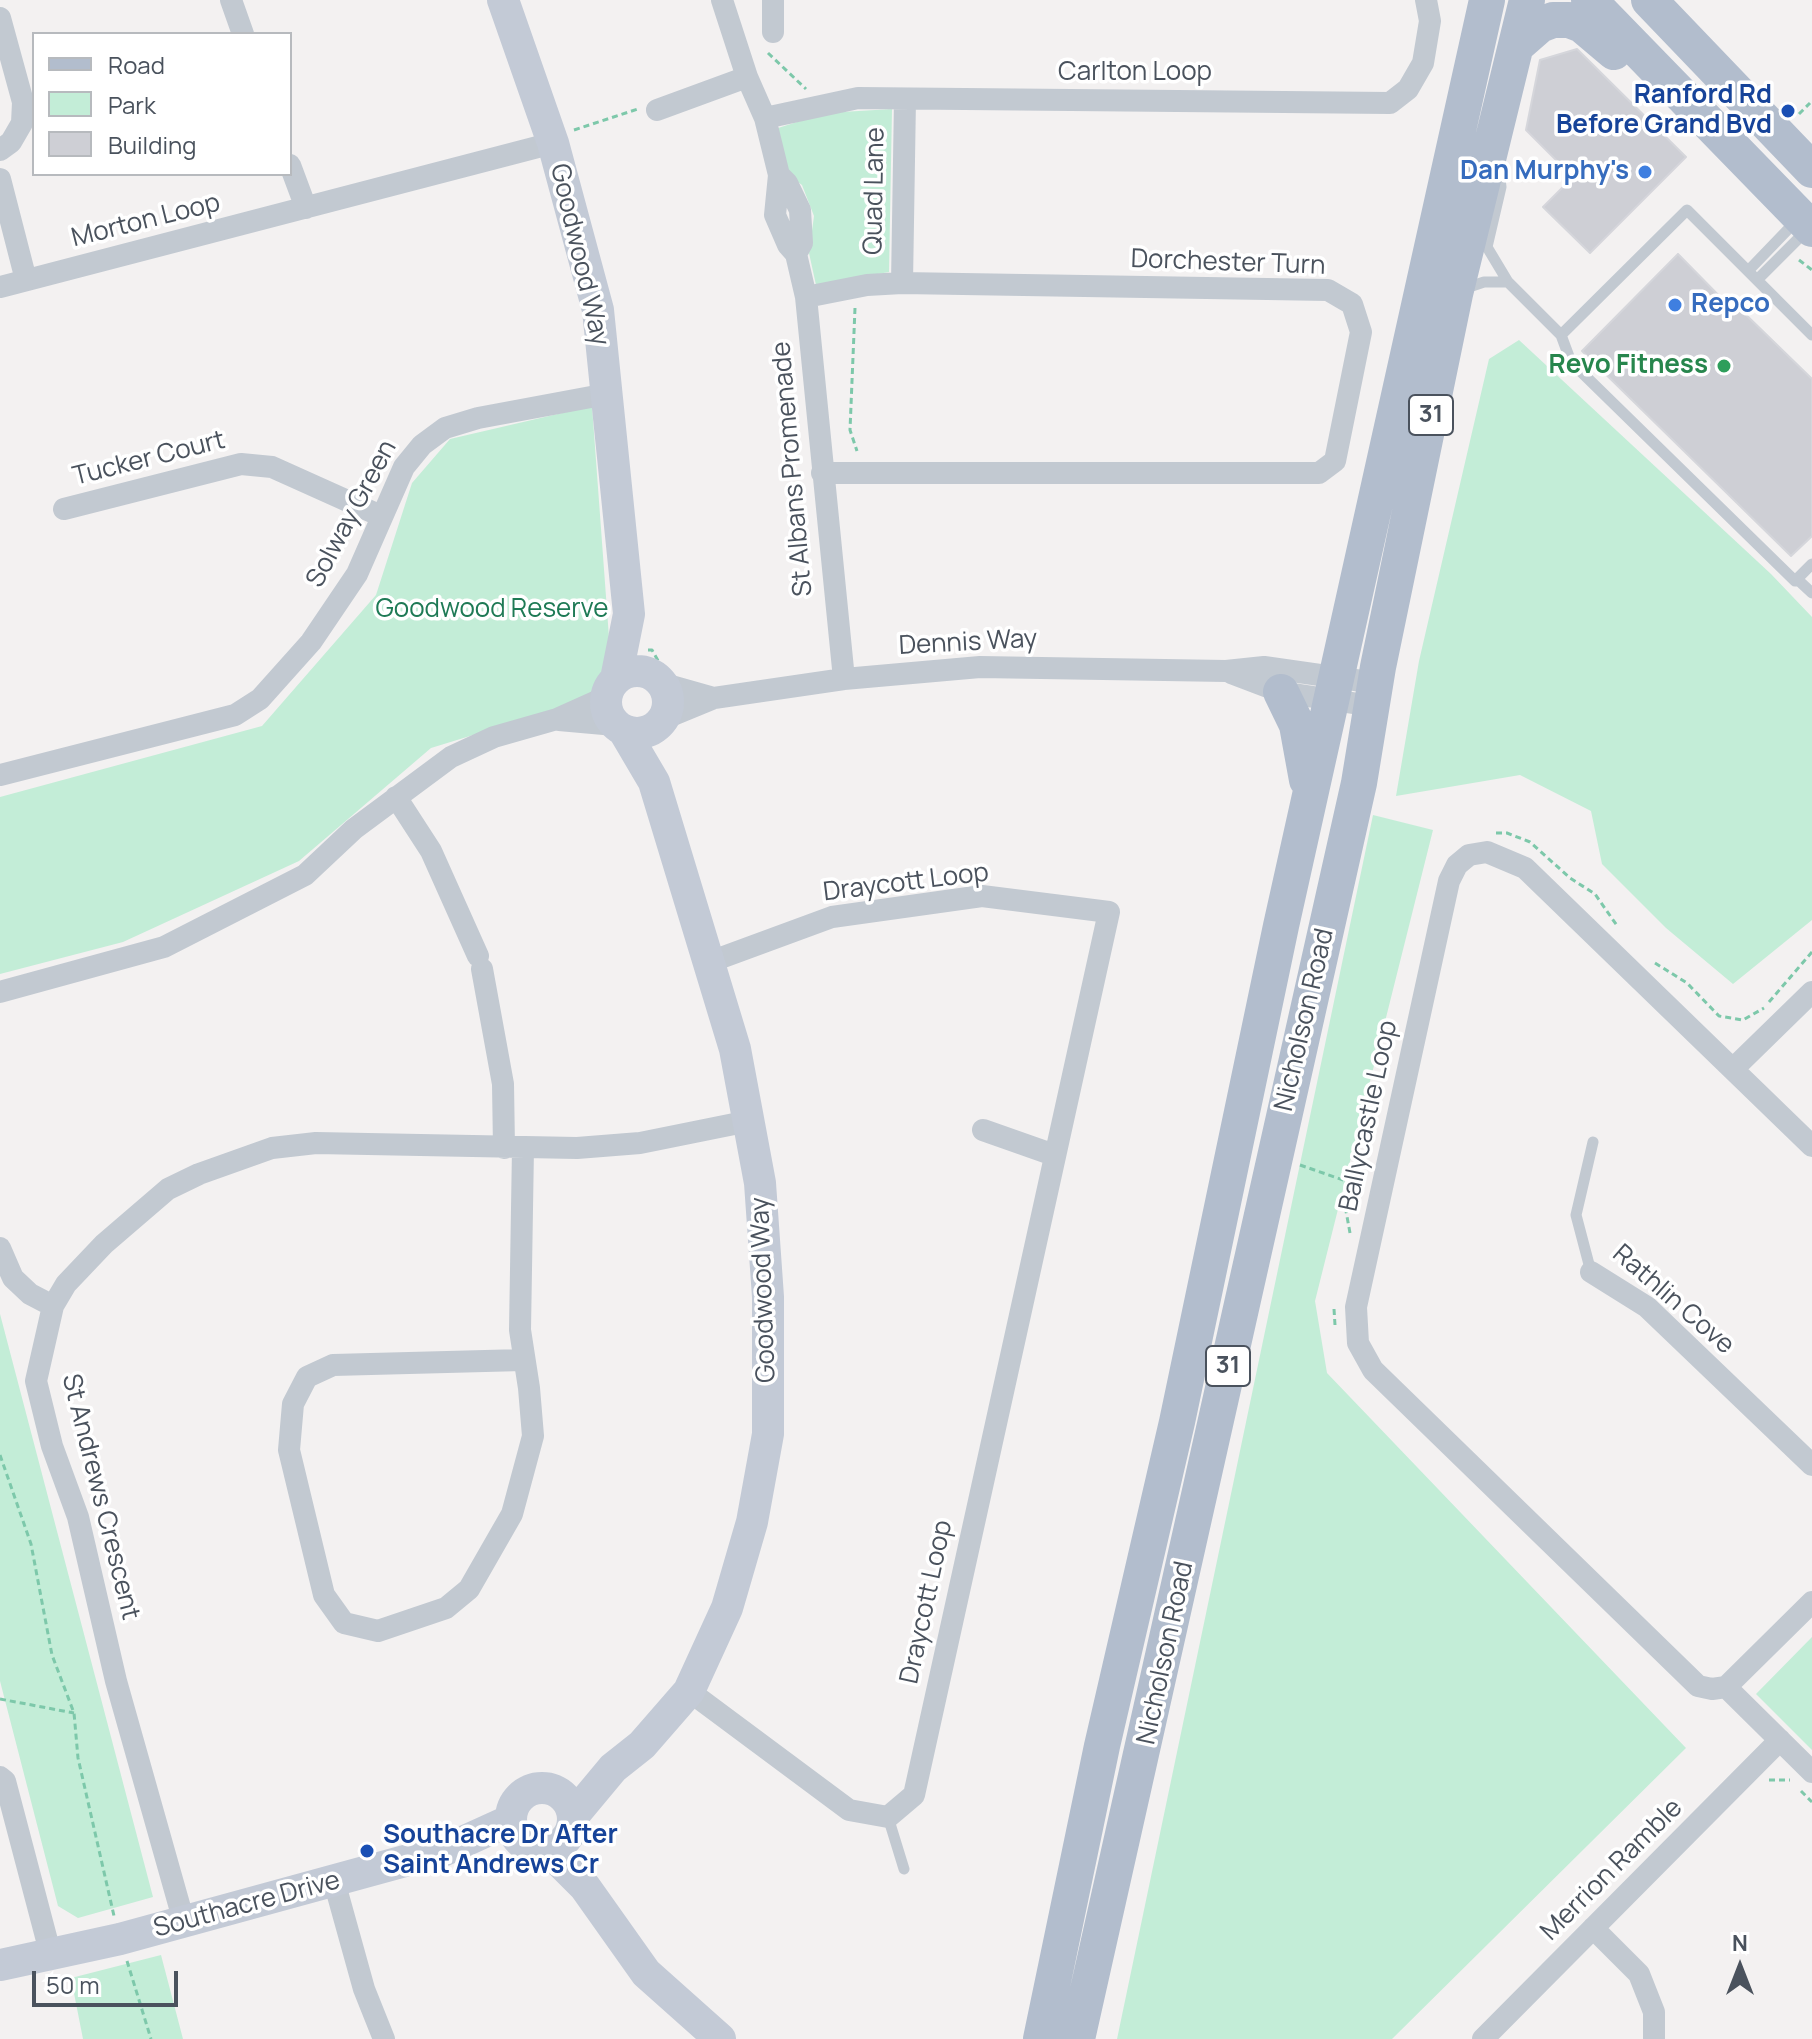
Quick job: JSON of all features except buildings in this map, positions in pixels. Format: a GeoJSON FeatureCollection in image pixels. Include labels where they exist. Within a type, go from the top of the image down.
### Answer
{"type":"FeatureCollection","features":[{"type":"Feature","properties":{"kind":"main road"},"geometry":{"type":"LineString","coordinates":[[1447,176],[1443,122],[1468,0]]}},
{"type":"Feature","properties":{"kind":"main road","name":"Nicholson Road"},"geometry":{"type":"LineString","coordinates":[[1041,2039],[1310,797],[1487,0]]}},
{"type":"Feature","properties":{"kind":"main road","name":"Nicholson Road"},"geometry":{"type":"LineString","coordinates":[[1077,2039],[1359,783],[1374,694],[1455,294],[1527,0]]}},
{"type":"Feature","properties":{"kind":"main road"},"geometry":{"type":"LineString","coordinates":[[1589,0],[1806,226]]}},
{"type":"Feature","properties":{"kind":"main road"},"geometry":{"type":"LineString","coordinates":[[1649,0],[1812,170]]}},
{"type":"Feature","properties":{"kind":"main road"},"geometry":{"type":"LineString","coordinates":[[1516,46],[1540,25],[1553,20],[1582,25],[1693,124],[1730,144]]}},
{"type":"Feature","properties":{"kind":"main road"},"geometry":{"type":"LineString","coordinates":[[1281,692],[1303,748],[1310,797]]}},
{"type":"Feature","properties":{"kind":"street"},"geometry":{"type":"LineString","coordinates":[[231,0],[242,32]]}},
{"type":"Feature","properties":{"kind":"street","name":"Goodwood Way"},"geometry":{"type":"LineString","coordinates":[[503,0],[552,140],[598,310],[629,614],[630,713],[735,1049],[760,1183],[768,1297],[768,1434],[752,1522],[727,1608],[689,1691],[642,1745],[613,1768],[573,1822]]}},
{"type":"Feature","properties":{"kind":"street","name":"St Albans Promenade"},"geometry":{"type":"LineString","coordinates":[[722,0],[747,77],[765,118],[779,175],[775,215],[788,245],[796,254],[806,297],[844,679]]}},
{"type":"Feature","properties":{"kind":"street"},"geometry":{"type":"LineString","coordinates":[[773,0],[773,32]]}},
{"type":"Feature","properties":{"kind":"street","name":"Carlton Loop"},"geometry":{"type":"LineString","coordinates":[[765,118],[824,103],[905,99],[1390,103],[1408,89],[1423,63],[1430,21],[1426,0]]}},
{"type":"Feature","properties":{"kind":"street"},"geometry":{"type":"LineString","coordinates":[[0,18],[23,102],[22,123],[11,142],[0,150]]}},
{"type":"Feature","properties":{"kind":"street"},"geometry":{"type":"LineString","coordinates":[[657,110],[747,77]]}},
{"type":"Feature","properties":{"kind":"street","name":"Quad Lane"},"geometry":{"type":"LineString","coordinates":[[902,283],[905,99]]}},
{"type":"Feature","properties":{"kind":"street","name":"Morton Loop"},"geometry":{"type":"LineString","coordinates":[[0,287],[306,208],[552,140]]}},
{"type":"Feature","properties":{"kind":"street"},"geometry":{"type":"LineString","coordinates":[[292,170],[306,208]]}},
{"type":"Feature","properties":{"kind":"street"},"geometry":{"type":"LineString","coordinates":[[0,179],[26,280]]}},
{"type":"Feature","properties":{"kind":"street","name":"Dorchester Turn"},"geometry":{"type":"LineString","coordinates":[[806,297],[867,285],[902,283],[1328,290],[1352,304],[1361,332],[1335,461],[1319,473],[822,473]]}},
{"type":"Feature","properties":{"kind":"street","name":"Solway Green"},"geometry":{"type":"LineString","coordinates":[[0,775],[235,715],[260,699],[311,642],[357,574],[404,467],[422,445],[445,428],[478,418],[607,394]]}},
{"type":"Feature","properties":{"kind":"street","name":"Tucker Court"},"geometry":{"type":"LineString","coordinates":[[64,509],[241,464],[272,467],[381,516]]}},
{"type":"Feature","properties":{"kind":"street","name":"Goodwood Way"},"geometry":{"type":"LineString","coordinates":[[629,614],[668,698],[630,713]]}},
{"type":"Feature","properties":{"kind":"street","name":"Dennis Way"},"geometry":{"type":"LineString","coordinates":[[630,713],[844,679],[980,667],[1226,671],[1264,667],[1334,688],[1374,694]]}},
{"type":"Feature","properties":{"kind":"street"},"geometry":{"type":"LineString","coordinates":[[0,992],[122,962],[164,947],[229,916],[305,875],[396,797],[451,757],[494,737],[557,719],[630,713],[640,671],[655,670]]}},
{"type":"Feature","properties":{"kind":"street","name":"Dennis Way"},"geometry":{"type":"LineString","coordinates":[[655,670],[714,698]]}},
{"type":"Feature","properties":{"kind":"street","name":"Dennis Way"},"geometry":{"type":"LineString","coordinates":[[1226,671],[1281,692],[1334,688]]}},
{"type":"Feature","properties":{"kind":"street"},"geometry":{"type":"LineString","coordinates":[[396,797],[431,851],[480,962],[514,1148],[520,1330],[533,1436],[512,1514],[469,1589],[446,1608],[378,1631],[344,1623],[324,1595],[289,1450],[293,1404],[307,1377],[333,1365],[523,1360]]}},
{"type":"Feature","properties":{"kind":"street","name":"Ballycastle Loop"},"geometry":{"type":"LineString","coordinates":[[1726,1687],[1712,1689],[1698,1686],[1373,1370],[1358,1343],[1356,1307],[1449,881],[1457,865],[1469,855],[1487,852],[1525,868],[1812,1146]]}},
{"type":"Feature","properties":{"kind":"street","name":"Draycott Loop"},"geometry":{"type":"LineString","coordinates":[[707,963],[832,917],[982,896],[1109,912],[914,1795],[888,1817]]}},
{"type":"Feature","properties":{"kind":"street"},"geometry":{"type":"LineString","coordinates":[[1734,1068],[1812,992]]}},
{"type":"Feature","properties":{"kind":"street","name":"St Andrews Crescent"},"geometry":{"type":"LineString","coordinates":[[184,1922],[116,1681],[78,1517],[52,1446],[36,1381],[53,1306],[66,1284],[104,1244],[168,1189],[257,1153],[316,1143],[577,1148],[640,1143],[749,1121]]}},
{"type":"Feature","properties":{"kind":"street"},"geometry":{"type":"LineString","coordinates":[[983,1130],[1054,1155]]}},
{"type":"Feature","properties":{"kind":"street"},"geometry":{"type":"LineString","coordinates":[[0,1248],[13,1278],[30,1294],[53,1306]]}},
{"type":"Feature","properties":{"kind":"street","name":"Rathlin Cove"},"geometry":{"type":"LineString","coordinates":[[1591,1272],[1647,1307],[1812,1465]]}},
{"type":"Feature","properties":{"kind":"street"},"geometry":{"type":"LineString","coordinates":[[1806,1781],[1780,1740],[1726,1687],[1812,1602]]}},
{"type":"Feature","properties":{"kind":"street"},"geometry":{"type":"LineString","coordinates":[[689,1691],[849,1810],[888,1817]]}},
{"type":"Feature","properties":{"kind":"street","name":"Merrion Ramble"},"geometry":{"type":"LineString","coordinates":[[1483,2039],[1780,1740]]}},
{"type":"Feature","properties":{"kind":"street","name":"Goodwood Way"},"geometry":{"type":"LineString","coordinates":[[552,1789],[613,1768]]}},
{"type":"Feature","properties":{"kind":"street"},"geometry":{"type":"LineString","coordinates":[[0,1777],[5,1781],[50,1952]]}},
{"type":"Feature","properties":{"kind":"street"},"geometry":{"type":"LineString","coordinates":[[585,1887],[569,1803],[552,1789],[533,1789],[523,1794],[513,1808],[527,1837],[585,1887],[646,1973],[720,2039]]}},
{"type":"Feature","properties":{"kind":"street"},"geometry":{"type":"LineString","coordinates":[[527,1837],[567,1837],[573,1822]]}},
{"type":"Feature","properties":{"kind":"street","name":"Southacre Drive"},"geometry":{"type":"LineString","coordinates":[[0,1965],[120,1939],[445,1850],[527,1837]]}},
{"type":"Feature","properties":{"kind":"street"},"geometry":{"type":"LineString","coordinates":[[334,1881],[364,1989],[384,2039]]}},
{"type":"Feature","properties":{"kind":"street"},"geometry":{"type":"LineString","coordinates":[[1593,1928],[1639,1974],[1654,2012],[1654,2039]]}},
{"type":"Feature","properties":{"kind":"lane"},"geometry":{"type":"LineString","coordinates":[[1495,139],[1501,187],[1487,247],[1508,282],[1561,335],[1571,362],[1795,581],[1797,579],[1812,593]]}},
{"type":"Feature","properties":{"kind":"lane"},"geometry":{"type":"LineString","coordinates":[[1561,335],[1687,210],[1812,335]]}},
{"type":"Feature","properties":{"kind":"lane"},"geometry":{"type":"LineString","coordinates":[[1748,271],[1806,226]]}},
{"type":"Feature","properties":{"kind":"lane"},"geometry":{"type":"LineString","coordinates":[[1757,280],[1806,226]]}},
{"type":"Feature","properties":{"kind":"lane"},"geometry":{"type":"LineString","coordinates":[[1455,294],[1484,282],[1508,282]]}},
{"type":"Feature","properties":{"kind":"lane"},"geometry":{"type":"LineString","coordinates":[[1797,579],[1812,564]]}},
{"type":"Feature","properties":{"kind":"lane","name":"Rathlin Cove"},"geometry":{"type":"LineString","coordinates":[[1591,1272],[1576,1215],[1593,1142]]}},
{"type":"Feature","properties":{"kind":"lane"},"geometry":{"type":"LineString","coordinates":[[888,1817],[904,1869]]}},
{"type":"Feature","properties":{"kind":"path"},"geometry":{"type":"LineString","coordinates":[[1799,114],[1810,103]]}},
{"type":"Feature","properties":{"kind":"path"},"geometry":{"type":"LineString","coordinates":[[552,140],[650,105],[657,110]]}},
{"type":"Feature","properties":{"kind":"path"},"geometry":{"type":"LineString","coordinates":[[1806,226],[1812,270]]}},
{"type":"Feature","properties":{"kind":"path"},"geometry":{"type":"LineString","coordinates":[[1484,833],[1507,833],[1530,842],[1570,878],[1595,894],[1626,935]]}},
{"type":"Feature","properties":{"kind":"path"},"geometry":{"type":"LineString","coordinates":[[1646,954],[1687,983],[1719,1016],[1743,1020],[1766,1007],[1812,952]]}},
{"type":"Feature","properties":{"kind":"path"},"geometry":{"type":"LineString","coordinates":[[1352,1245],[1344,1209],[1349,1182],[1370,1154]]}},
{"type":"Feature","properties":{"kind":"path"},"geometry":{"type":"LineString","coordinates":[[1289,1162],[1349,1182]]}},
{"type":"Feature","properties":{"kind":"path"},"geometry":{"type":"LineString","coordinates":[[1336,1330],[1334,1310],[1337,1300]]}},
{"type":"Feature","properties":{"kind":"path"},"geometry":{"type":"LineString","coordinates":[[0,1455],[31,1544],[52,1655],[74,1713],[78,1758],[120,1939],[151,2039]]}},
{"type":"Feature","properties":{"kind":"path"},"geometry":{"type":"LineString","coordinates":[[0,1699],[74,1713]]}},
{"type":"Feature","properties":{"kind":"path"},"geometry":{"type":"LineString","coordinates":[[1764,1779],[1790,1780]]}},
{"type":"Feature","properties":{"kind":"path"},"geometry":{"type":"LineString","coordinates":[[1806,1781],[1812,1802]]}},
{"type":"Feature","properties":{"kind":"green space"},"geometry":{"type":"Polygon","coordinates":[[[892,109],[889,272],[816,285],[809,253],[814,216],[802,185],[788,175],[775,129],[825,113],[892,109]]]}},
{"type":"Feature","properties":{"kind":"green space"},"geometry":{"type":"Polygon","coordinates":[[[1519,340],[1771,574],[1812,617],[1812,920],[1733,984],[1666,928],[1602,864],[1591,811],[1520,775],[1396,796],[1419,661],[1489,359],[1519,340]]]}},
{"type":"Feature","properties":{"kind":"green space","name":"Goodwood Reserve"},"geometry":{"type":"Polygon","coordinates":[[[592,406],[613,692],[431,748],[299,861],[123,942],[0,974],[0,797],[262,726],[376,595],[412,483],[450,439],[592,406]]]}},
{"type":"Feature","properties":{"kind":"green space"},"geometry":{"type":"Polygon","coordinates":[[[1373,815],[1433,830],[1315,1301],[1327,1373],[1686,1748],[1392,2039],[1117,2039],[1373,815]]]}},
{"type":"Feature","properties":{"kind":"green space"},"geometry":{"type":"Polygon","coordinates":[[[0,1314],[153,1897],[78,1918],[58,1906],[0,1681],[0,1314]]]}},
{"type":"Feature","properties":{"kind":"green space"},"geometry":{"type":"Polygon","coordinates":[[[1812,1637],[1812,1750],[1756,1694],[1812,1637]]]}},
{"type":"Feature","properties":{"kind":"green space"},"geometry":{"type":"Polygon","coordinates":[[[161,1955],[183,2039],[83,2039],[71,1978],[161,1955]]]}},
{"type":"Feature","properties":{"kind":"place","name":"Ranford Rd Before Grand Bvd"},"geometry":{"type":"Point","coordinates":[1788,111]}},
{"type":"Feature","properties":{"kind":"place","name":"Dan Murphy's"},"geometry":{"type":"Point","coordinates":[1645,172]}},
{"type":"Feature","properties":{"kind":"place","name":"Repco"},"geometry":{"type":"Point","coordinates":[1675,305]}},
{"type":"Feature","properties":{"kind":"place","name":"Revo Fitness"},"geometry":{"type":"Point","coordinates":[1724,366]}},
{"type":"Feature","properties":{"kind":"place","name":"Southacre Dr After Saint Andrews Cr"},"geometry":{"type":"Point","coordinates":[367,1851]}}]}
